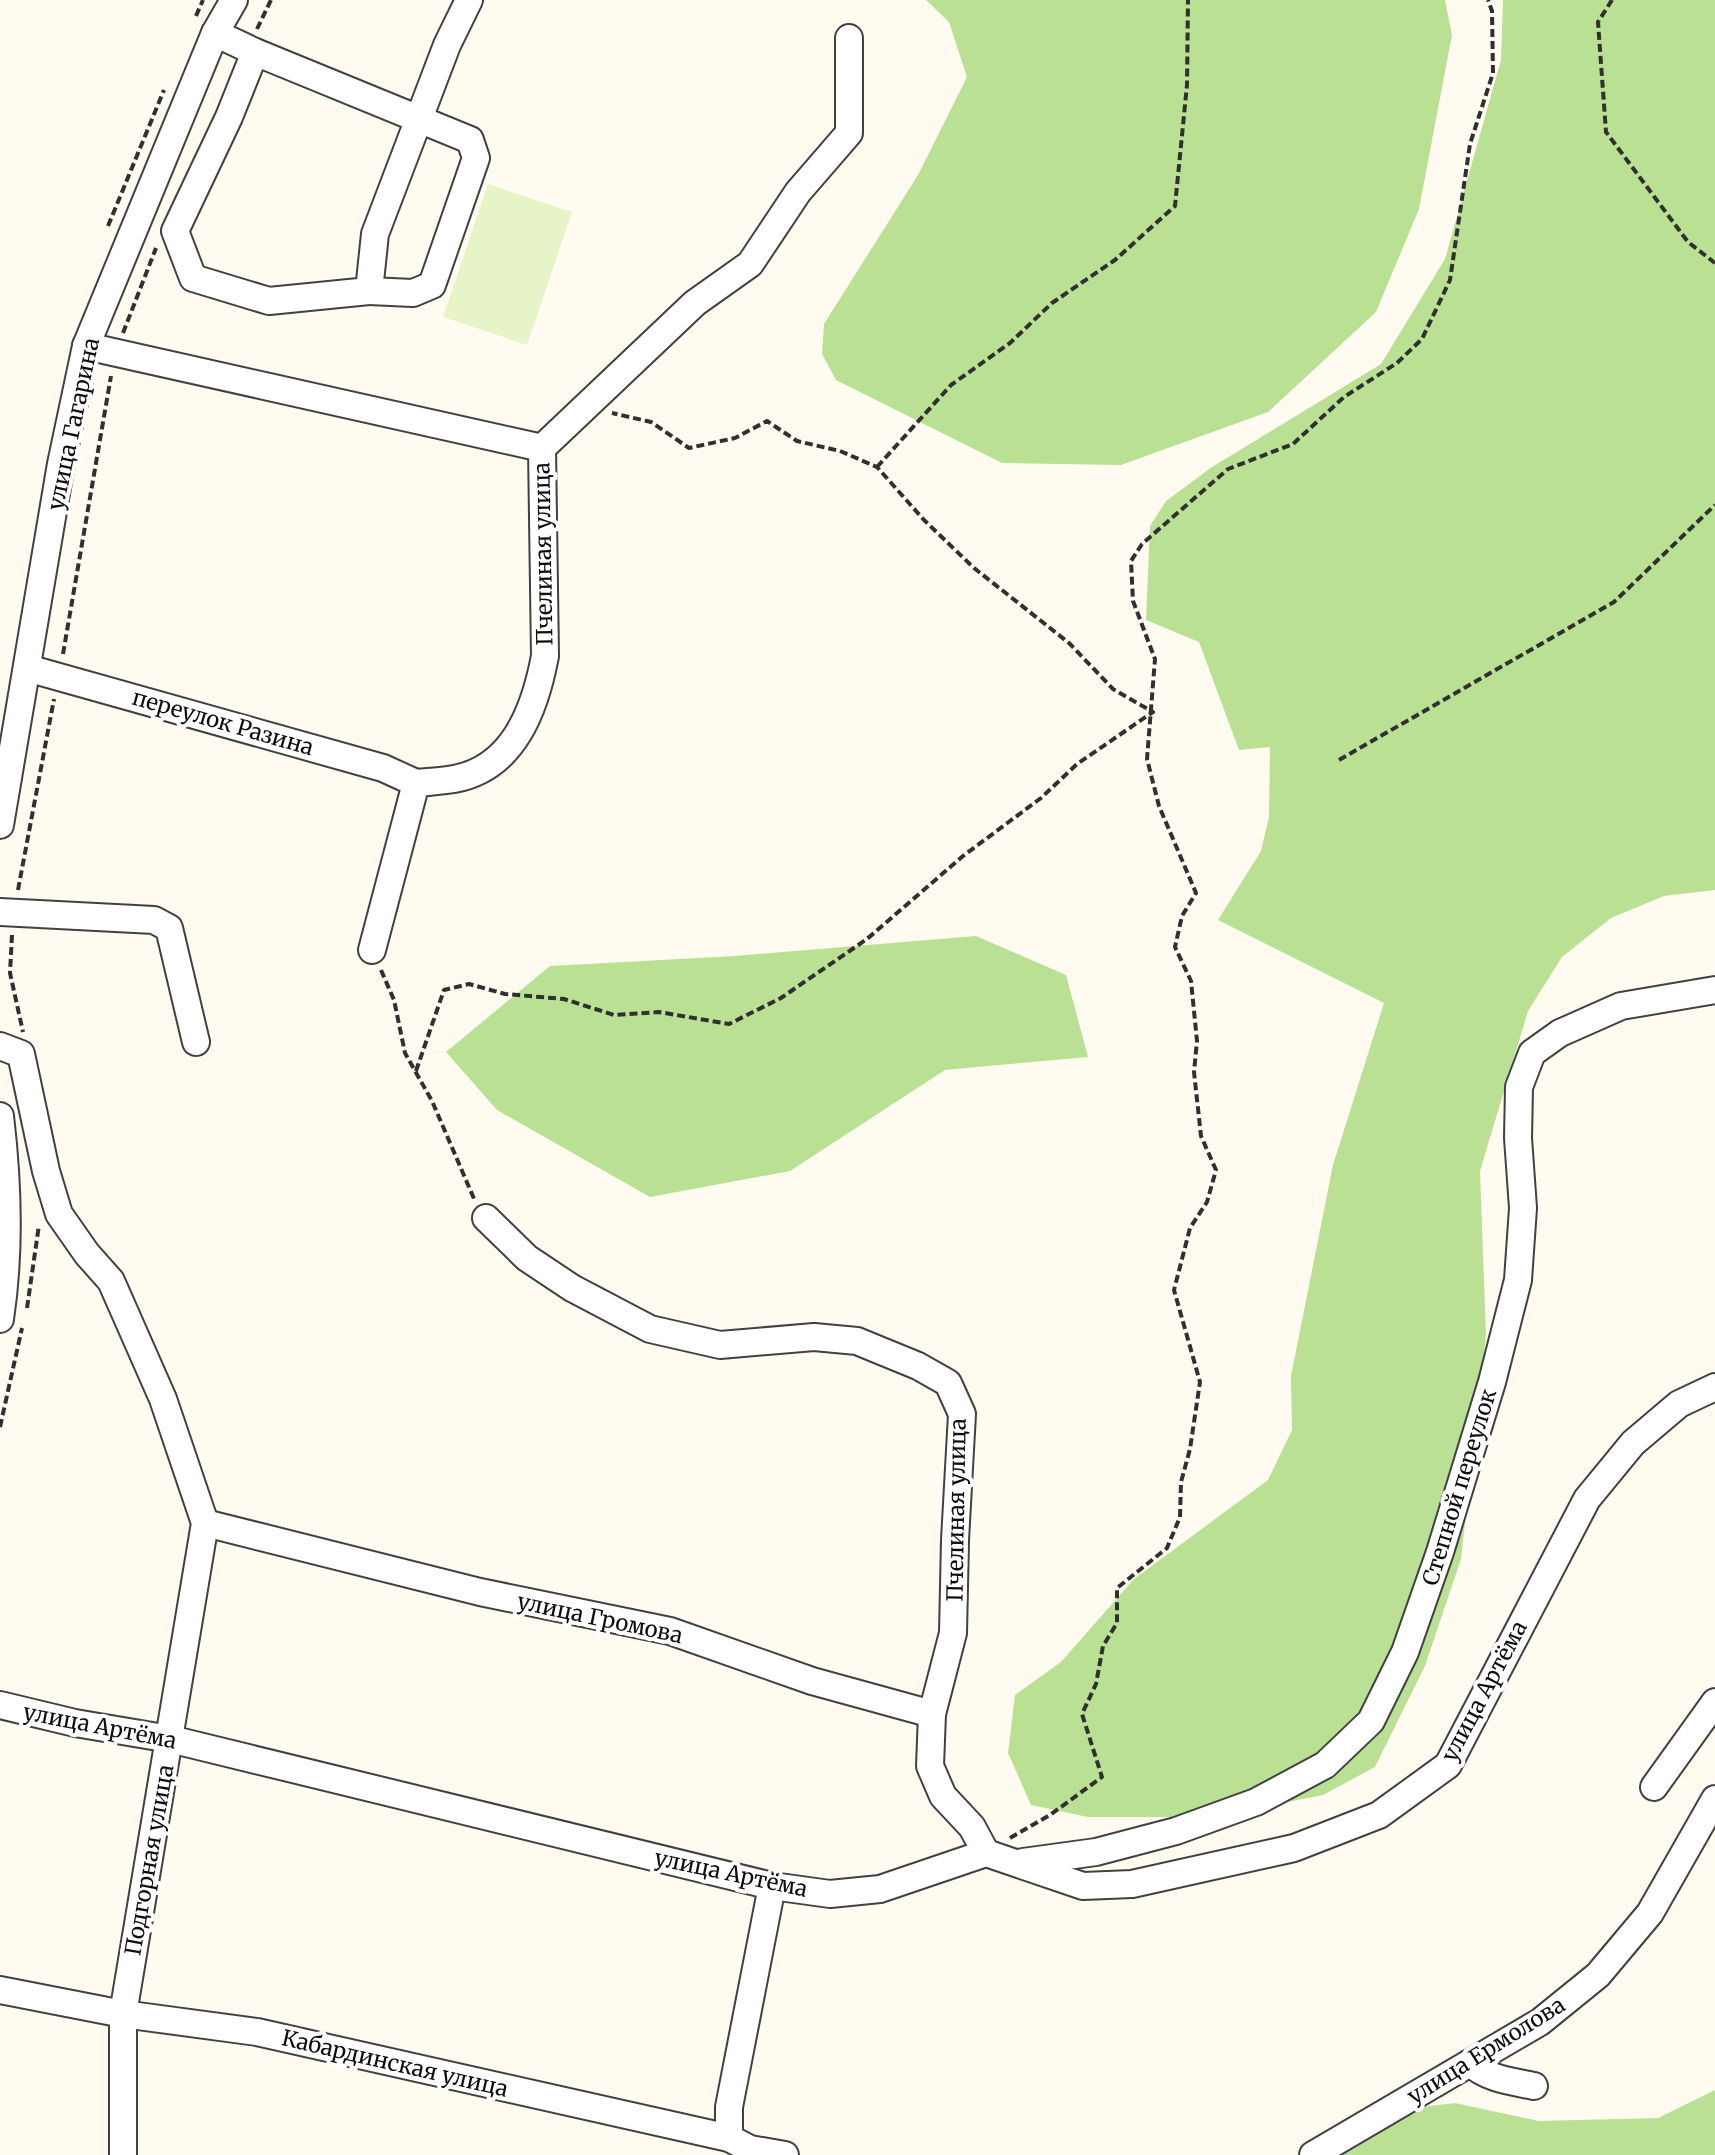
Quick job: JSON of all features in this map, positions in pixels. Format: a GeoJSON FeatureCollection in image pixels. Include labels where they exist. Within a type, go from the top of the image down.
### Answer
{"type":"FeatureCollection","features":[{"type":"Feature","properties":{"kind":"street","name":"улица Гагарина"},"geometry":{"type":"LineString","coordinates":[[0,825],[61,464],[86,346],[215,33],[234,0]]}},
{"type":"Feature","properties":{"kind":"street"},"geometry":{"type":"LineString","coordinates":[[369,291],[375,234],[447,45],[469,0]]}},
{"type":"Feature","properties":{"kind":"street"},"geometry":{"type":"LineString","coordinates":[[215,33],[470,140],[476,158],[432,285],[413,293],[369,291],[269,301],[193,278],[175,231],[229,117],[255,52]]}},
{"type":"Feature","properties":{"kind":"street"},"geometry":{"type":"LineString","coordinates":[[542,448],[695,303],[750,264],[798,192],[849,133],[849,38]]}},
{"type":"Feature","properties":{"kind":"street","name":"Пчелиная улица"},"geometry":{"type":"LineString","coordinates":[[86,346],[542,448],[545,656],[539,689],[522,732],[493,763],[457,779],[416,783]]}},
{"type":"Feature","properties":{"kind":"street","name":"переулок Разина"},"geometry":{"type":"LineString","coordinates":[[27,668],[383,768],[416,783]]}},
{"type":"Feature","properties":{"kind":"street"},"geometry":{"type":"LineString","coordinates":[[372,950],[416,783]]}},
{"type":"Feature","properties":{"kind":"street"},"geometry":{"type":"LineString","coordinates":[[0,912],[154,920],[169,928],[196,1042]]}},
{"type":"Feature","properties":{"kind":"street","name":"Степной переулок"},"geometry":{"type":"LineString","coordinates":[[1015,1862],[1096,1852],[1176,1831],[1256,1802],[1325,1765],[1371,1721],[1405,1652],[1440,1552],[1492,1382],[1518,1280],[1523,1208],[1518,1138],[1519,1087],[1532,1053],[1560,1033],[1621,1006],[1715,990]]}},
{"type":"Feature","properties":{"kind":"street","name":"Подгорная улица"},"geometry":{"type":"LineString","coordinates":[[0,1046],[21,1054],[46,1171],[59,1214],[87,1254],[111,1281],[163,1399],[205,1523],[123,2014],[123,2155]]}},
{"type":"Feature","properties":{"kind":"street"},"geometry":{"type":"LineString","coordinates":[[0,1116],[6,1246],[0,1319]]}},
{"type":"Feature","properties":{"kind":"street","name":"Пчелиная улица"},"geometry":{"type":"LineString","coordinates":[[486,1218],[527,1258],[572,1288],[650,1329],[720,1345],[814,1337],[857,1341],[918,1366],[948,1383],[962,1414],[953,1633],[932,1714]]}},
{"type":"Feature","properties":{"kind":"street","name":"улица Артёма"},"geometry":{"type":"LineString","coordinates":[[0,1705],[75,1723],[170,1739],[772,1886],[830,1894],[880,1889],[987,1853],[1083,1886],[1132,1884],[1294,1848],[1379,1815],[1448,1765],[1587,1499],[1633,1443],[1679,1404],[1715,1387]]}},
{"type":"Feature","properties":{"kind":"street","name":"улица Громова"},"geometry":{"type":"LineString","coordinates":[[205,1523],[480,1592],[670,1631],[812,1681],[932,1714]]}},
{"type":"Feature","properties":{"kind":"street"},"geometry":{"type":"LineString","coordinates":[[1654,1787],[1715,1702]]}},
{"type":"Feature","properties":{"kind":"street"},"geometry":{"type":"LineString","coordinates":[[932,1714],[930,1766],[943,1796],[972,1827],[987,1853]]}},
{"type":"Feature","properties":{"kind":"street","name":"улица Ермолова"},"geometry":{"type":"LineString","coordinates":[[1313,2155],[1540,2022],[1598,1975],[1650,1913],[1714,1804]]}},
{"type":"Feature","properties":{"kind":"street"},"geometry":{"type":"LineString","coordinates":[[743,2147],[729,2107],[772,1886]]}},
{"type":"Feature","properties":{"kind":"street","name":"Кабардинская улица"},"geometry":{"type":"LineString","coordinates":[[0,1990],[123,2014],[257,2032],[785,2155]]}},
{"type":"Feature","properties":{"kind":"street"},"geometry":{"type":"LineString","coordinates":[[1470,2063],[1499,2079],[1534,2086]]}},
{"type":"Feature","properties":{"kind":"path"},"geometry":{"type":"LineString","coordinates":[[877,467],[951,385],[1010,343],[1052,303],[1115,260],[1175,206],[1187,85],[1188,0]]}},
{"type":"Feature","properties":{"kind":"path"},"geometry":{"type":"LineString","coordinates":[[987,1853],[1102,1777],[1082,1714],[1096,1684],[1103,1646],[1117,1623],[1117,1588],[1167,1548],[1180,1517],[1181,1482],[1190,1449],[1200,1382],[1174,1290],[1190,1228],[1207,1202],[1216,1170],[1201,1136],[1194,1072],[1197,1041],[1191,981],[1175,947],[1182,916],[1196,893],[1159,806],[1147,759],[1155,659],[1133,601],[1131,561],[1142,544],[1228,469],[1293,444],[1344,397],[1397,363],[1422,339],[1450,280],[1470,144],[1493,73],[1492,11],[1488,0]]}},
{"type":"Feature","properties":{"kind":"path"},"geometry":{"type":"LineString","coordinates":[[1612,0],[1598,22],[1606,132],[1688,242],[1715,263]]}},
{"type":"Feature","properties":{"kind":"path"},"geometry":{"type":"LineString","coordinates":[[574,417],[614,413],[651,422],[689,448],[735,438],[767,421],[797,441],[840,451],[877,467],[924,520],[974,568],[1069,643],[1113,689],[1153,712]]}},
{"type":"Feature","properties":{"kind":"path"},"geometry":{"type":"LineString","coordinates":[[1339,760],[1614,602],[1715,505]]}},
{"type":"Feature","properties":{"kind":"path"},"geometry":{"type":"LineString","coordinates":[[416,1071],[444,990],[469,984],[505,994],[564,999],[614,1015],[659,1012],[729,1024],[781,998],[867,939],[963,856],[1041,798],[1077,764],[1153,712]]}},
{"type":"Feature","properties":{"kind":"path"},"geometry":{"type":"LineString","coordinates":[[372,950],[394,1000],[405,1053],[450,1139],[474,1199],[486,1218]]}},
{"type":"Feature","properties":{"kind":"green space"},"geometry":{"type":"Polygon","coordinates":[[[926,0],[1445,0],[1452,35],[1419,209],[1376,312],[1268,412],[1121,465],[1002,463],[836,380],[822,354],[824,324],[918,175],[967,77],[949,22],[926,0]]]}},
{"type":"Feature","properties":{"kind":"green space"},"geometry":{"type":"Polygon","coordinates":[[[1503,0],[1715,0],[1715,890],[1664,896],[1611,918],[1562,957],[1528,1011],[1480,1171],[1486,1335],[1461,1559],[1425,1666],[1375,1767],[1323,1795],[1210,1817],[1088,1817],[1031,1805],[1008,1753],[1015,1695],[1061,1662],[1134,1579],[1268,1480],[1292,1430],[1291,1376],[1333,1165],[1384,1003],[1218,920],[1261,851],[1269,817],[1270,747],[1239,750],[1199,642],[1146,620],[1150,526],[1166,501],[1212,467],[1381,364],[1445,259],[1501,60],[1503,0]]]}},
{"type":"Feature","properties":{"kind":"green space"},"geometry":{"type":"Polygon","coordinates":[[[488,184],[572,212],[527,345],[443,317],[488,184]]]}},
{"type":"Feature","properties":{"kind":"green space"},"geometry":{"type":"Polygon","coordinates":[[[976,936],[1066,975],[1088,1057],[945,1070],[790,1171],[650,1197],[497,1110],[446,1052],[550,966],[735,956],[976,936]]]}},
{"type":"Feature","properties":{"kind":"green space"},"geometry":{"type":"Polygon","coordinates":[[[1715,2090],[1715,2155],[1311,2155],[1396,2110],[1455,2103],[1539,2121],[1658,2118],[1715,2090]]]}}]}
